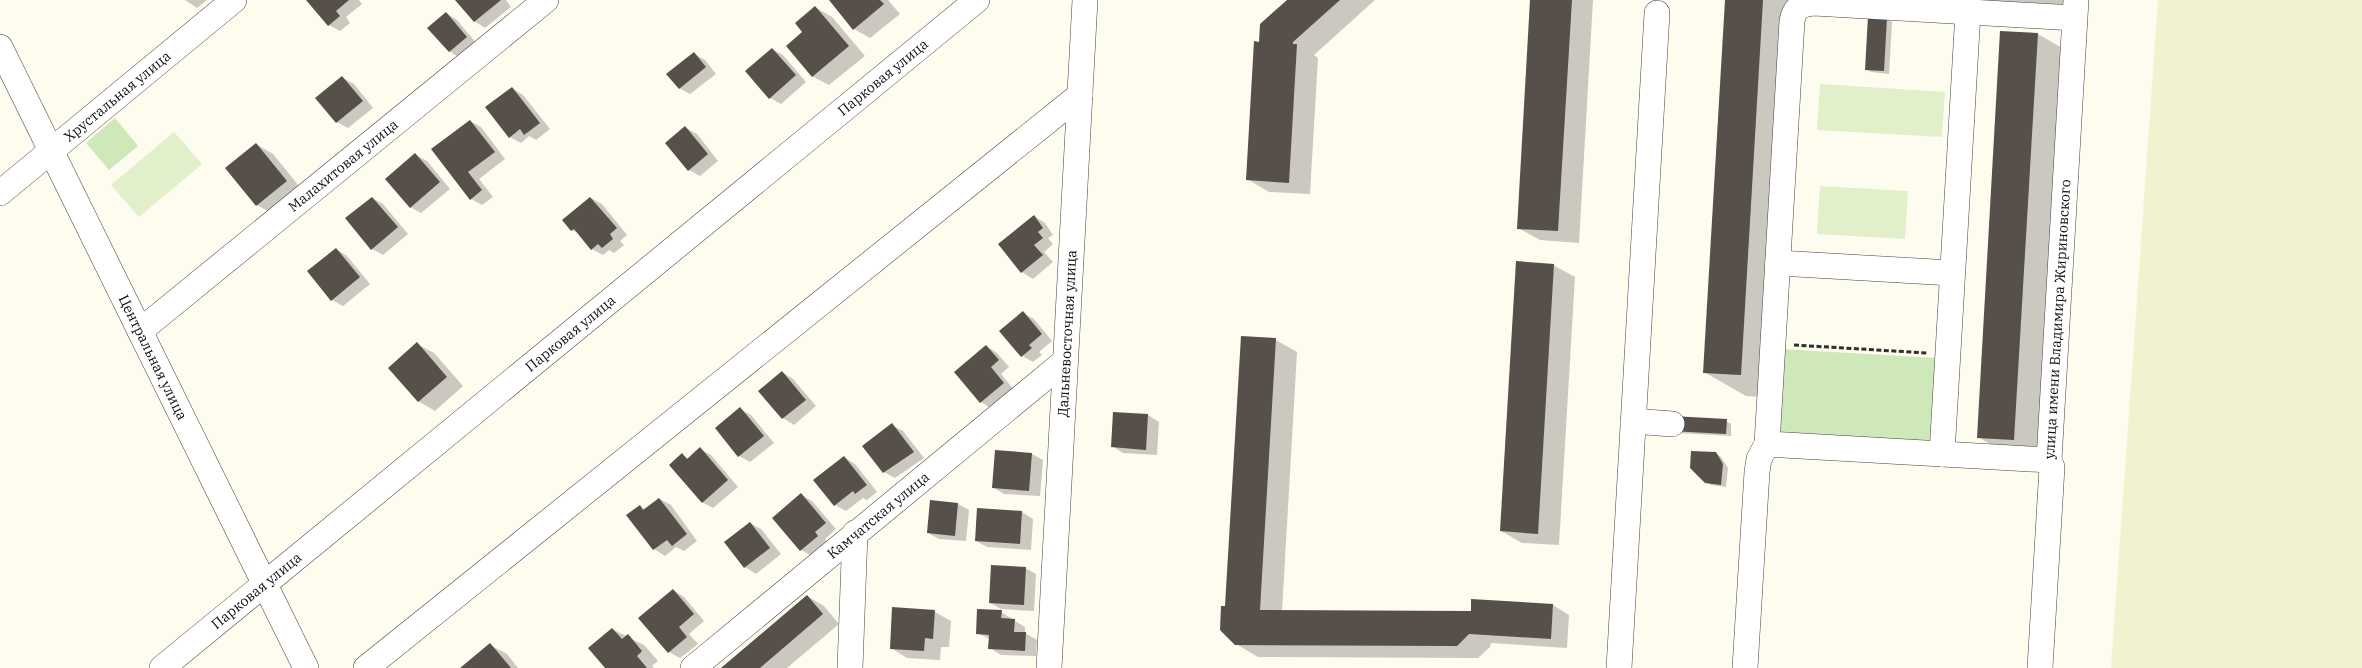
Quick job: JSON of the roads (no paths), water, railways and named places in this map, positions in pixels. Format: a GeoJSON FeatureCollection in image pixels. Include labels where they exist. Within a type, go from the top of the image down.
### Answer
{"type":"FeatureCollection","features":[{"type":"Feature","properties":{"kind":"street","name":"Хрустальная улица"},"geometry":{"type":"LineString","coordinates":[[0,193],[234,0]]}},
{"type":"Feature","properties":{"kind":"street","name":"Малахитовая улица"},"geometry":{"type":"LineString","coordinates":[[140,331],[546,0]]}},
{"type":"Feature","properties":{"kind":"street","name":"Парковая улица"},"geometry":{"type":"LineString","coordinates":[[162,668],[977,0]]}},
{"type":"Feature","properties":{"kind":"street","name":"Дальневосточная улица"},"geometry":{"type":"LineString","coordinates":[[1049,668],[1085,0]]}},
{"type":"Feature","properties":{"kind":"street"},"geometry":{"type":"LineString","coordinates":[[1745,668],[1757,472],[1759,459],[1767,444],[1794,11],[1801,4],[1814,3],[1878,12],[2075,9]]}},
{"type":"Feature","properties":{"kind":"street","name":"улица имени Владимира Жириновского"},"geometry":{"type":"LineString","coordinates":[[2040,668],[2052,467],[2049,460],[2075,9]]}},
{"type":"Feature","properties":{"kind":"street"},"geometry":{"type":"LineString","coordinates":[[1942,454],[1968,12]]}},
{"type":"Feature","properties":{"kind":"street"},"geometry":{"type":"LineString","coordinates":[[1619,668],[1657,13]]}},
{"type":"Feature","properties":{"kind":"street","name":"Центральная улица"},"geometry":{"type":"LineString","coordinates":[[0,46],[306,668]]}},
{"type":"Feature","properties":{"kind":"street"},"geometry":{"type":"LineString","coordinates":[[366,668],[1080,94]]}},
{"type":"Feature","properties":{"kind":"street"},"geometry":{"type":"LineString","coordinates":[[1778,263],[1952,273]]}},
{"type":"Feature","properties":{"kind":"street","name":"Камчатская улица"},"geometry":{"type":"LineString","coordinates":[[693,668],[1064,362]]}},
{"type":"Feature","properties":{"kind":"street"},"geometry":{"type":"LineString","coordinates":[[1634,422],[1672,424]]}},
{"type":"Feature","properties":{"kind":"street"},"geometry":{"type":"LineString","coordinates":[[1767,444],[2049,460]]}},
{"type":"Feature","properties":{"kind":"street"},"geometry":{"type":"LineString","coordinates":[[850,668],[855,533]]}}]}
